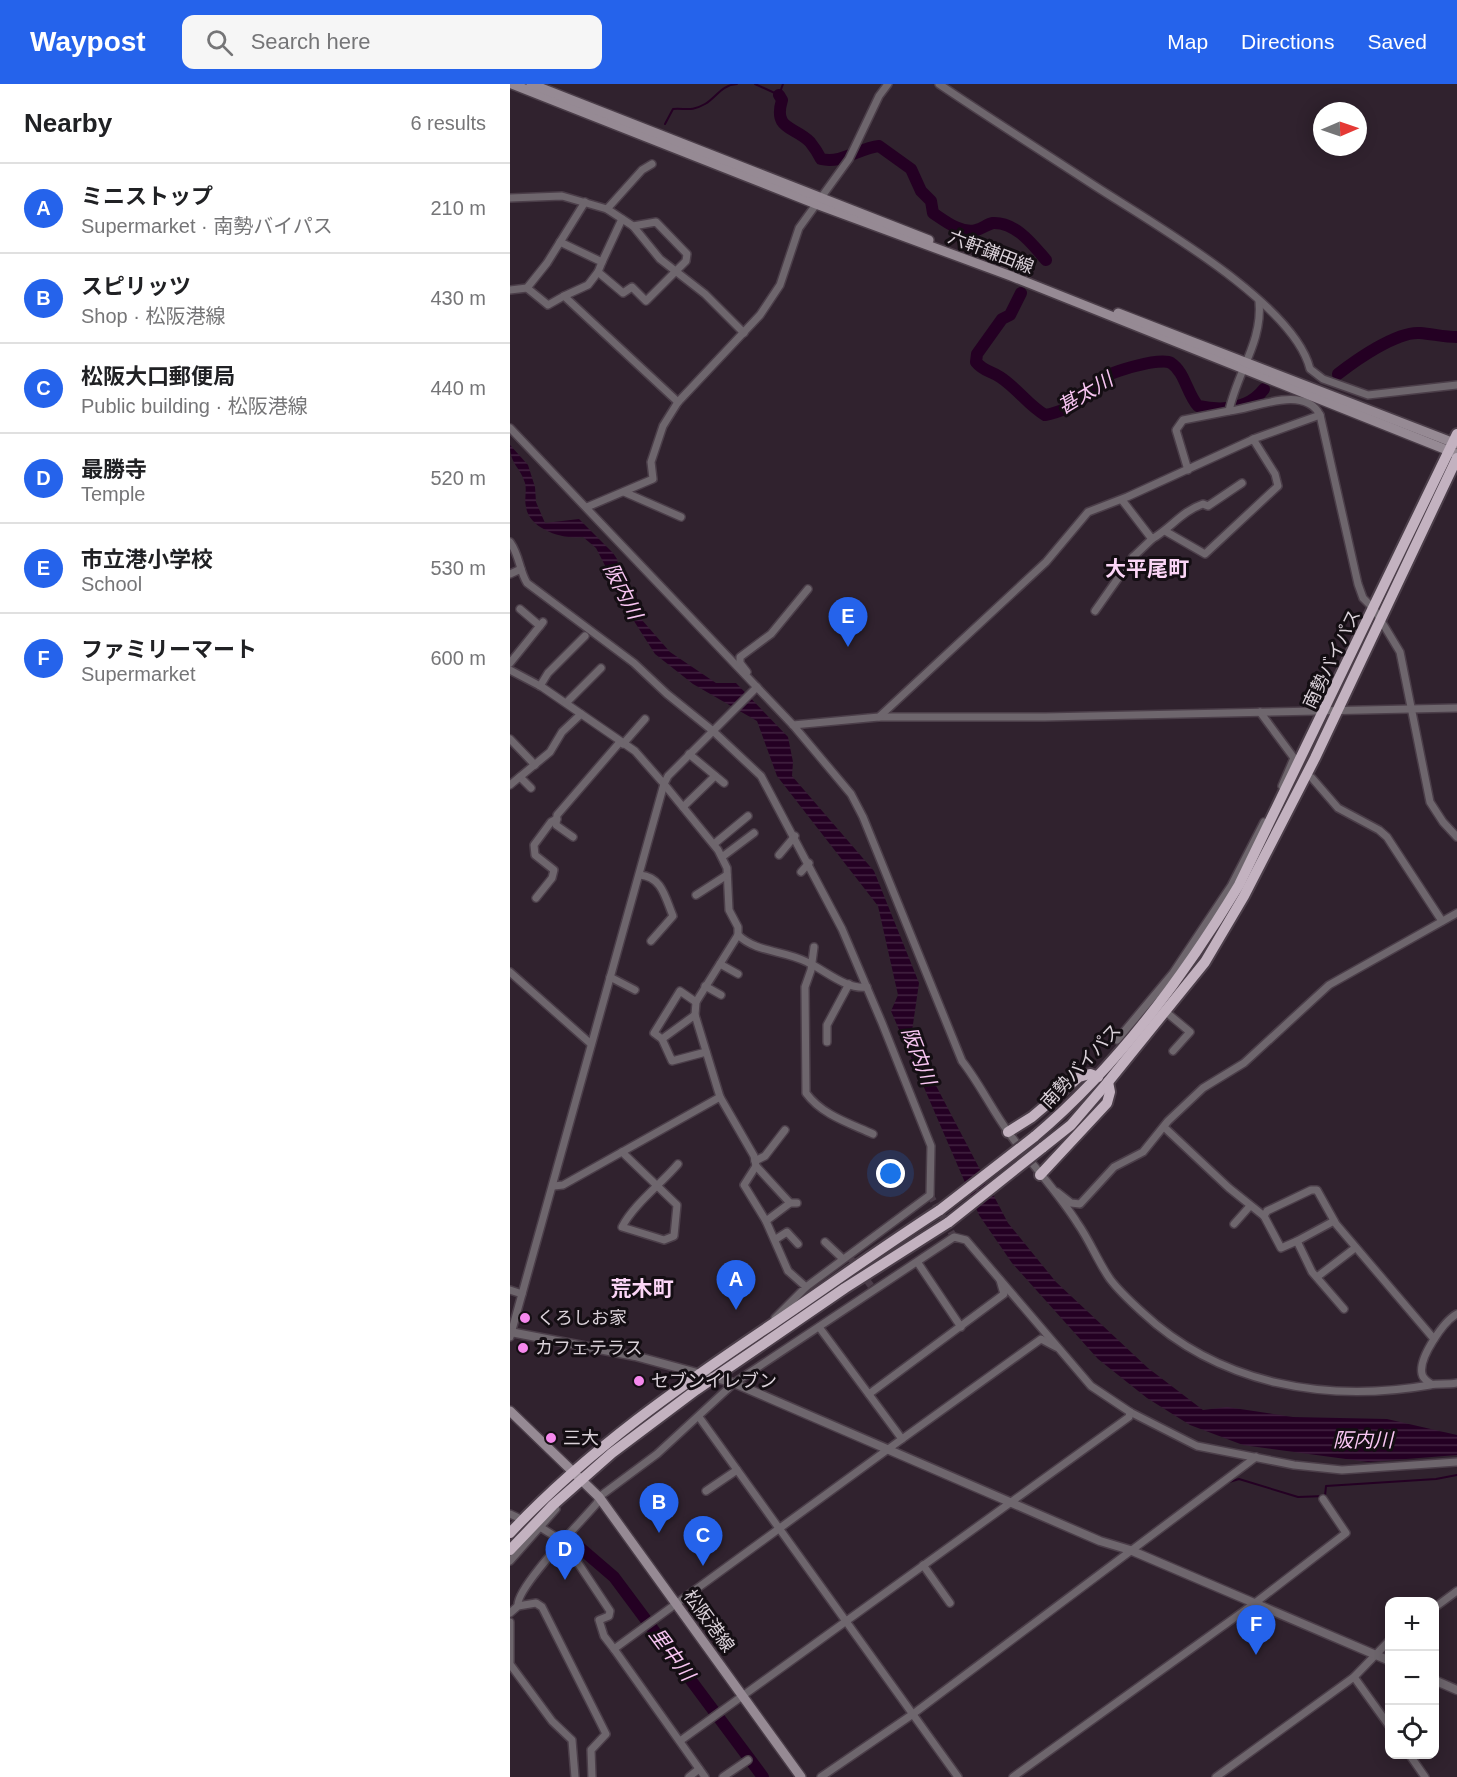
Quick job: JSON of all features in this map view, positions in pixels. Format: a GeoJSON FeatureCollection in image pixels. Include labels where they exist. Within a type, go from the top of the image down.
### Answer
{"type":"FeatureCollection","features":[{"type":"Feature","properties":{"kind":"highway","name":"南勢バイパス"},"geometry":{"type":"LineString","coordinates":[[510,1550],[553,1505],[612,1453],[845,1288],[949,1222],[1071,1125],[1108,1082],[1205,962],[1244,896],[1331,710],[1374,609],[1455,447]]}},
{"type":"Feature","properties":{"kind":"highway","name":"南勢バイパス"},"geometry":{"type":"LineString","coordinates":[[510,1533],[572,1471],[698,1373],[775,1322],[861,1260],[940,1210],[1034,1137],[1098,1077],[1200,949],[1239,885],[1380,620],[1455,447]]}},
{"type":"Feature","properties":{"kind":"highway"},"geometry":{"type":"LineString","coordinates":[[1008,1132],[1032,1117],[1079,1077],[1090,1074],[1098,1077]]}},
{"type":"Feature","properties":{"kind":"highway"},"geometry":{"type":"LineString","coordinates":[[1040,1175],[1107,1104],[1110,1092],[1108,1082]]}},
{"type":"Feature","properties":{"kind":"main road","name":"六軒鎌田線"},"geometry":{"type":"LineString","coordinates":[[512,84],[1455,447]]}},
{"type":"Feature","properties":{"kind":"main road","name":"六軒鎌田線"},"geometry":{"type":"LineString","coordinates":[[531,84],[818,201]]}},
{"type":"Feature","properties":{"kind":"main road","name":"松阪港線"},"geometry":{"type":"LineString","coordinates":[[510,1411],[599,1497],[801,1777]]}},
{"type":"Feature","properties":{"kind":"street"},"geometry":{"type":"LineString","coordinates":[[588,507],[653,479],[651,462],[663,426],[678,402],[760,315],[780,285],[799,228],[849,159],[879,96],[888,84]]}},
{"type":"Feature","properties":{"kind":"street"},"geometry":{"type":"LineString","coordinates":[[939,84],[1230,275],[1259,301],[1293,337],[1306,355],[1310,369],[1323,379],[1368,395],[1457,385]]}},
{"type":"Feature","properties":{"kind":"street"},"geometry":{"type":"LineString","coordinates":[[607,209],[642,170],[652,164]]}},
{"type":"Feature","properties":{"kind":"street"},"geometry":{"type":"LineString","coordinates":[[510,198],[562,196],[607,209],[633,226],[674,272],[705,294],[744,333]]}},
{"type":"Feature","properties":{"kind":"street"},"geometry":{"type":"LineString","coordinates":[[527,288],[585,202]]}},
{"type":"Feature","properties":{"kind":"street"},"geometry":{"type":"LineString","coordinates":[[510,290],[527,288],[548,305],[588,285],[598,272],[622,219]]}},
{"type":"Feature","properties":{"kind":"street"},"geometry":{"type":"LineString","coordinates":[[598,272],[623,293],[632,287],[646,301],[686,261],[687,254],[656,222],[633,226]]}},
{"type":"Feature","properties":{"kind":"street"},"geometry":{"type":"LineString","coordinates":[[560,242],[602,262]]}},
{"type":"Feature","properties":{"kind":"street"},"geometry":{"type":"LineString","coordinates":[[564,296],[678,402]]}},
{"type":"Feature","properties":{"kind":"street"},"geometry":{"type":"LineString","coordinates":[[1229,411],[1231,401],[1256,343],[1259,301]]}},
{"type":"Feature","properties":{"kind":"street"},"geometry":{"type":"LineString","coordinates":[[1188,470],[1176,430],[1183,420],[1248,409],[1279,398],[1294,400],[1317,409],[1358,584],[1363,598],[1374,609],[1400,652],[1430,802],[1443,822],[1457,837]]}},
{"type":"Feature","properties":{"kind":"street"},"geometry":{"type":"LineString","coordinates":[[879,717],[1046,562],[1088,512],[1122,500],[1253,439],[1320,415]]}},
{"type":"Feature","properties":{"kind":"street"},"geometry":{"type":"LineString","coordinates":[[510,428],[588,507],[751,681],[755,689],[793,725],[855,802],[962,1061],[975,1077],[1008,1132],[1078,1223],[1110,1280],[1162,1331],[1189,1350],[1250,1376],[1311,1389],[1386,1391],[1431,1384],[1457,1383]]}},
{"type":"Feature","properties":{"kind":"street"},"geometry":{"type":"LineString","coordinates":[[1165,531],[1205,554],[1278,486],[1275,474],[1253,439]]}},
{"type":"Feature","properties":{"kind":"street"},"geometry":{"type":"LineString","coordinates":[[1095,611],[1133,557],[1152,539],[1165,531],[1187,509],[1203,504],[1208,506],[1242,483]]}},
{"type":"Feature","properties":{"kind":"street"},"geometry":{"type":"LineString","coordinates":[[624,492],[681,517]]}},
{"type":"Feature","properties":{"kind":"street"},"geometry":{"type":"LineString","coordinates":[[1122,500],[1152,539]]}},
{"type":"Feature","properties":{"kind":"street"},"geometry":{"type":"LineString","coordinates":[[510,542],[520,557],[520,569],[527,583],[607,642],[715,730],[761,776],[842,928],[931,1146],[932,1175],[928,1186],[930,1195],[842,1258],[806,1287],[773,1319],[775,1322]]}},
{"type":"Feature","properties":{"kind":"street"},"geometry":{"type":"LineString","coordinates":[[1133,557],[1151,569]]}},
{"type":"Feature","properties":{"kind":"street"},"geometry":{"type":"LineString","coordinates":[[510,574],[520,569]]}},
{"type":"Feature","properties":{"kind":"street"},"geometry":{"type":"LineString","coordinates":[[751,681],[752,676],[740,663],[740,657],[771,634],[808,589]]}},
{"type":"Feature","properties":{"kind":"street"},"geometry":{"type":"LineString","coordinates":[[510,663],[542,624],[520,609]]}},
{"type":"Feature","properties":{"kind":"street"},"geometry":{"type":"LineString","coordinates":[[540,686],[548,673],[585,636]]}},
{"type":"Feature","properties":{"kind":"street"},"geometry":{"type":"LineString","coordinates":[[566,703],[601,668]]}},
{"type":"Feature","properties":{"kind":"street"},"geometry":{"type":"LineString","coordinates":[[510,670],[540,686],[634,751],[684,807],[722,857],[727,875],[729,910],[738,927],[738,935],[696,1002],[694,1015],[720,1097],[754,1156],[755,1164],[794,1203],[766,1221]]}},
{"type":"Feature","properties":{"kind":"street"},"geometry":{"type":"LineString","coordinates":[[755,689],[689,754],[664,784],[554,1177],[554,1186],[510,1334],[635,1356],[734,1383],[1100,1541],[1130,1550],[1385,1659]]}},
{"type":"Feature","properties":{"kind":"street"},"geometry":{"type":"LineString","coordinates":[[793,725],[879,717],[1457,708]]}},
{"type":"Feature","properties":{"kind":"street"},"geometry":{"type":"LineString","coordinates":[[1117,1040],[1173,973],[1231,886],[1294,758],[1260,712]]}},
{"type":"Feature","properties":{"kind":"street"},"geometry":{"type":"LineString","coordinates":[[510,785],[549,752],[562,732],[581,714]]}},
{"type":"Feature","properties":{"kind":"street"},"geometry":{"type":"LineString","coordinates":[[573,837],[556,825],[557,815],[645,719]]}},
{"type":"Feature","properties":{"kind":"street"},"geometry":{"type":"LineString","coordinates":[[510,739],[535,765]]}},
{"type":"Feature","properties":{"kind":"street"},"geometry":{"type":"LineString","coordinates":[[689,754],[724,783]]}},
{"type":"Feature","properties":{"kind":"street"},"geometry":{"type":"LineString","coordinates":[[684,807],[715,776]]}},
{"type":"Feature","properties":{"kind":"street"},"geometry":{"type":"LineString","coordinates":[[520,777],[531,788]]}},
{"type":"Feature","properties":{"kind":"street"},"geometry":{"type":"LineString","coordinates":[[1312,778],[1338,808],[1379,830],[1387,837],[1442,921]]}},
{"type":"Feature","properties":{"kind":"street"},"geometry":{"type":"LineString","coordinates":[[714,844],[748,816]]}},
{"type":"Feature","properties":{"kind":"street"},"geometry":{"type":"LineString","coordinates":[[536,898],[552,878],[554,870],[535,855],[534,845],[551,822],[556,819]]}},
{"type":"Feature","properties":{"kind":"street"},"geometry":{"type":"LineString","coordinates":[[722,857],[754,833]]}},
{"type":"Feature","properties":{"kind":"street"},"geometry":{"type":"LineString","coordinates":[[779,855],[795,836]]}},
{"type":"Feature","properties":{"kind":"street"},"geometry":{"type":"LineString","coordinates":[[801,872],[809,863]]}},
{"type":"Feature","properties":{"kind":"street"},"geometry":{"type":"LineString","coordinates":[[640,875],[659,883],[673,916],[651,941]]}},
{"type":"Feature","properties":{"kind":"street"},"geometry":{"type":"LineString","coordinates":[[696,895],[727,875]]}},
{"type":"Feature","properties":{"kind":"street"},"geometry":{"type":"LineString","coordinates":[[1052,1190],[1071,1203],[1080,1204],[1114,1167],[1143,1152],[1203,1088],[1244,1063],[1329,985],[1425,934],[1442,921],[1457,914]]}},
{"type":"Feature","properties":{"kind":"street"},"geometry":{"type":"LineString","coordinates":[[738,935],[751,945],[785,953],[849,984],[867,987]]}},
{"type":"Feature","properties":{"kind":"street"},"geometry":{"type":"LineString","coordinates":[[814,947],[805,987],[806,1093],[813,1102],[837,1119],[873,1134]]}},
{"type":"Feature","properties":{"kind":"street"},"geometry":{"type":"LineString","coordinates":[[720,964],[738,974]]}},
{"type":"Feature","properties":{"kind":"street"},"geometry":{"type":"LineString","coordinates":[[510,972],[591,1044]]}},
{"type":"Feature","properties":{"kind":"street"},"geometry":{"type":"LineString","coordinates":[[610,977],[636,990]]}},
{"type":"Feature","properties":{"kind":"street"},"geometry":{"type":"LineString","coordinates":[[827,1042],[827,1025],[849,984]]}},
{"type":"Feature","properties":{"kind":"street"},"geometry":{"type":"LineString","coordinates":[[705,986],[721,995]]}},
{"type":"Feature","properties":{"kind":"street"},"geometry":{"type":"LineString","coordinates":[[696,1002],[686,993],[680,992],[654,1033],[662,1039],[672,1061],[706,1052]]}},
{"type":"Feature","properties":{"kind":"street"},"geometry":{"type":"LineString","coordinates":[[1166,1012],[1190,1032],[1173,1051]]}},
{"type":"Feature","properties":{"kind":"street"},"geometry":{"type":"LineString","coordinates":[[662,1039],[694,1015]]}},
{"type":"Feature","properties":{"kind":"street"},"geometry":{"type":"LineString","coordinates":[[554,1186],[563,1185],[720,1097]]}},
{"type":"Feature","properties":{"kind":"street"},"geometry":{"type":"LineString","coordinates":[[1164,1127],[1250,1206],[1264,1216],[1281,1248],[1297,1242],[1334,1221]]}},
{"type":"Feature","properties":{"kind":"street"},"geometry":{"type":"LineString","coordinates":[[785,1130],[765,1156],[755,1164],[744,1185],[776,1239],[788,1271],[806,1287]]}},
{"type":"Feature","properties":{"kind":"street"},"geometry":{"type":"LineString","coordinates":[[622,1152],[659,1185],[677,1205],[674,1236],[664,1240],[622,1227],[626,1220],[659,1185],[678,1164]]}},
{"type":"Feature","properties":{"kind":"street"},"geometry":{"type":"LineString","coordinates":[[1264,1216],[1267,1211],[1311,1190],[1317,1191],[1334,1221],[1355,1248],[1434,1340]]}},
{"type":"Feature","properties":{"kind":"street"},"geometry":{"type":"LineString","coordinates":[[1234,1224],[1250,1206]]}},
{"type":"Feature","properties":{"kind":"street"},"geometry":{"type":"LineString","coordinates":[[776,1239],[787,1232],[798,1244]]}},
{"type":"Feature","properties":{"kind":"street"},"geometry":{"type":"LineString","coordinates":[[518,1606],[517,1601],[529,1580],[597,1503],[599,1497],[699,1417],[734,1383],[954,1237],[966,1240],[1091,1386],[1130,1412],[1197,1446],[1342,1470],[1457,1462]]}},
{"type":"Feature","properties":{"kind":"street"},"geometry":{"type":"LineString","coordinates":[[825,1242],[842,1258]]}},
{"type":"Feature","properties":{"kind":"street"},"geometry":{"type":"LineString","coordinates":[[1297,1242],[1317,1277],[1344,1309]]}},
{"type":"Feature","properties":{"kind":"street"},"geometry":{"type":"LineString","coordinates":[[1317,1277],[1355,1248]]}},
{"type":"Feature","properties":{"kind":"street"},"geometry":{"type":"LineString","coordinates":[[918,1263],[961,1328]]}},
{"type":"Feature","properties":{"kind":"street"},"geometry":{"type":"LineString","coordinates":[[869,1394],[1004,1294],[999,1277]]}},
{"type":"Feature","properties":{"kind":"street"},"geometry":{"type":"LineString","coordinates":[[510,1290],[522,1294]]}},
{"type":"Feature","properties":{"kind":"street"},"geometry":{"type":"LineString","coordinates":[[1431,1384],[1421,1371],[1425,1352],[1457,1314]]}},
{"type":"Feature","properties":{"kind":"street"},"geometry":{"type":"LineString","coordinates":[[819,1327],[902,1439]]}},
{"type":"Feature","properties":{"kind":"street"},"geometry":{"type":"LineString","coordinates":[[614,1649],[1041,1339],[1061,1350]]}},
{"type":"Feature","properties":{"kind":"street"},"geometry":{"type":"LineString","coordinates":[[680,1741],[1129,1417],[1130,1412]]}},
{"type":"Feature","properties":{"kind":"street"},"geometry":{"type":"LineString","coordinates":[[699,1417],[958,1777]]}},
{"type":"Feature","properties":{"kind":"street"},"geometry":{"type":"LineString","coordinates":[[821,1777],[912,1714],[1256,1457]]}},
{"type":"Feature","properties":{"kind":"street"},"geometry":{"type":"LineString","coordinates":[[706,1491],[737,1470]]}},
{"type":"Feature","properties":{"kind":"street"},"geometry":{"type":"LineString","coordinates":[[1013,1777],[1255,1603],[1346,1533],[1323,1499]]}},
{"type":"Feature","properties":{"kind":"street"},"geometry":{"type":"LineString","coordinates":[[510,1560],[556,1509],[553,1505]]}},
{"type":"Feature","properties":{"kind":"street"},"geometry":{"type":"LineString","coordinates":[[510,1514],[523,1520]]}},
{"type":"Feature","properties":{"kind":"street"},"geometry":{"type":"LineString","coordinates":[[540,1527],[564,1542],[610,1611],[609,1616],[599,1620],[604,1636],[705,1777]]}},
{"type":"Feature","properties":{"kind":"street"},"geometry":{"type":"LineString","coordinates":[[923,1565],[950,1603]]}},
{"type":"Feature","properties":{"kind":"street"},"geometry":{"type":"LineString","coordinates":[[1439,1605],[1457,1592]]}},
{"type":"Feature","properties":{"kind":"street"},"geometry":{"type":"LineString","coordinates":[[510,1613],[518,1606],[536,1603],[542,1607],[606,1734],[591,1750],[592,1777]]}},
{"type":"Feature","properties":{"kind":"street"},"geometry":{"type":"LineString","coordinates":[[510,1622],[510,1665],[552,1721],[572,1740],[575,1748],[575,1777]]}},
{"type":"Feature","properties":{"kind":"street"},"geometry":{"type":"LineString","coordinates":[[1216,1777],[1354,1677],[1385,1644]]}},
{"type":"Feature","properties":{"kind":"street"},"geometry":{"type":"LineString","coordinates":[[1354,1677],[1385,1721]]}},
{"type":"Feature","properties":{"kind":"street"},"geometry":{"type":"LineString","coordinates":[[1439,1682],[1457,1690]]}},
{"type":"Feature","properties":{"kind":"street"},"geometry":{"type":"LineString","coordinates":[[1412,1759],[1425,1777]]}},
{"type":"Feature","properties":{"kind":"street"},"geometry":{"type":"LineString","coordinates":[[723,1777],[748,1760]]}},
{"type":"Feature","properties":{"kind":"street"},"geometry":{"type":"LineString","coordinates":[[689,1777],[699,1769]]}},
{"type":"Feature","properties":{"kind":"water","name":"阪内川"},"geometry":{"type":"Polygon","coordinates":[[[510,445],[528,465],[535,487],[536,502],[545,523],[579,519],[613,553],[617,559],[621,579],[636,593],[642,620],[670,652],[716,683],[736,683],[788,737],[793,762],[792,776],[874,871],[919,983],[911,1038],[1008,1223],[1056,1282],[1148,1368],[1203,1410],[1227,1407],[1293,1417],[1387,1419],[1457,1435],[1457,1455],[1368,1462],[1243,1445],[1190,1425],[1147,1398],[1098,1359],[1012,1263],[979,1215],[891,1011],[898,995],[878,906],[777,776],[757,721],[693,684],[655,654],[627,610],[620,604],[616,587],[596,548],[583,537],[566,537],[548,531],[540,527],[528,515],[525,483],[513,461],[510,445]]]}},
{"type":"Feature","properties":{"kind":"waterway","name":"甚太川"},"geometry":{"type":"LineString","coordinates":[[665,124],[673,109],[692,109],[700,106],[723,89],[737,84]]}},
{"type":"Feature","properties":{"kind":"waterway","name":"甚太川"},"geometry":{"type":"LineString","coordinates":[[755,84],[779,95],[783,84]]}},
{"type":"Feature","properties":{"kind":"waterway","name":"甚太川"},"geometry":{"type":"LineString","coordinates":[[779,95],[782,100],[780,117],[783,122],[810,142],[821,159],[843,158],[879,146],[911,169],[921,191],[931,201],[933,213],[953,226],[970,231],[993,223],[1009,226],[1023,236],[1046,260]]}},
{"type":"Feature","properties":{"kind":"waterway","name":"甚太川"},"geometry":{"type":"LineString","coordinates":[[1021,293],[1010,315],[1002,319],[977,354],[976,362],[1006,381],[1045,415],[1077,402],[1107,376],[1136,366],[1157,362],[1171,363],[1176,367],[1198,406],[1226,408],[1243,405],[1258,396],[1264,389]]}},
{"type":"Feature","properties":{"kind":"waterway","name":"甚太川"},"geometry":{"type":"LineString","coordinates":[[1338,374],[1355,361],[1400,337],[1420,333],[1457,337]]}},
{"type":"Feature","properties":{"kind":"waterway"},"geometry":{"type":"LineString","coordinates":[[1229,1482],[1239,1479],[1298,1497],[1325,1496],[1326,1486],[1436,1479],[1457,1475]]}},
{"type":"Feature","properties":{"kind":"waterway","name":"里中川"},"geometry":{"type":"LineString","coordinates":[[571,1540],[614,1577],[763,1777]]}},
{"type":"Feature","properties":{"kind":"tunnel"},"geometry":{"type":"LineString","coordinates":[[930,1195],[954,1237]]}},
{"type":"Feature","properties":{"kind":"tunnel"},"geometry":{"type":"LineString","coordinates":[[848,1255],[874,1290]]}},
{"type":"Feature","properties":{"kind":"place","name":"市立港小学校"},"geometry":{"type":"Point","coordinates":[848,647]}},
{"type":"Feature","properties":{"kind":"place","name":"ミニストップ"},"geometry":{"type":"Point","coordinates":[736,1310]}},
{"type":"Feature","properties":{"kind":"place","name":"くろしお家"},"geometry":{"type":"Point","coordinates":[525,1318]}},
{"type":"Feature","properties":{"kind":"place","name":"カフェテラス"},"geometry":{"type":"Point","coordinates":[523,1348]}},
{"type":"Feature","properties":{"kind":"place","name":"セブンイレブン"},"geometry":{"type":"Point","coordinates":[639,1381]}},
{"type":"Feature","properties":{"kind":"place","name":"三大"},"geometry":{"type":"Point","coordinates":[551,1438]}},
{"type":"Feature","properties":{"kind":"place","name":"スピリッツ"},"geometry":{"type":"Point","coordinates":[659,1533]}},
{"type":"Feature","properties":{"kind":"place","name":"松阪大口郵便局"},"geometry":{"type":"Point","coordinates":[703,1566]}},
{"type":"Feature","properties":{"kind":"place","name":"最勝寺"},"geometry":{"type":"Point","coordinates":[565,1580]}},
{"type":"Feature","properties":{"kind":"place","name":"ファミリーマート"},"geometry":{"type":"Point","coordinates":[1256,1655]}},
{"type":"Feature","properties":{"kind":"district","name":"大平尾町"},"geometry":{"type":"Point","coordinates":[1147,568]}},
{"type":"Feature","properties":{"kind":"district","name":"荒木町"},"geometry":{"type":"Point","coordinates":[642,1288]}}]}
